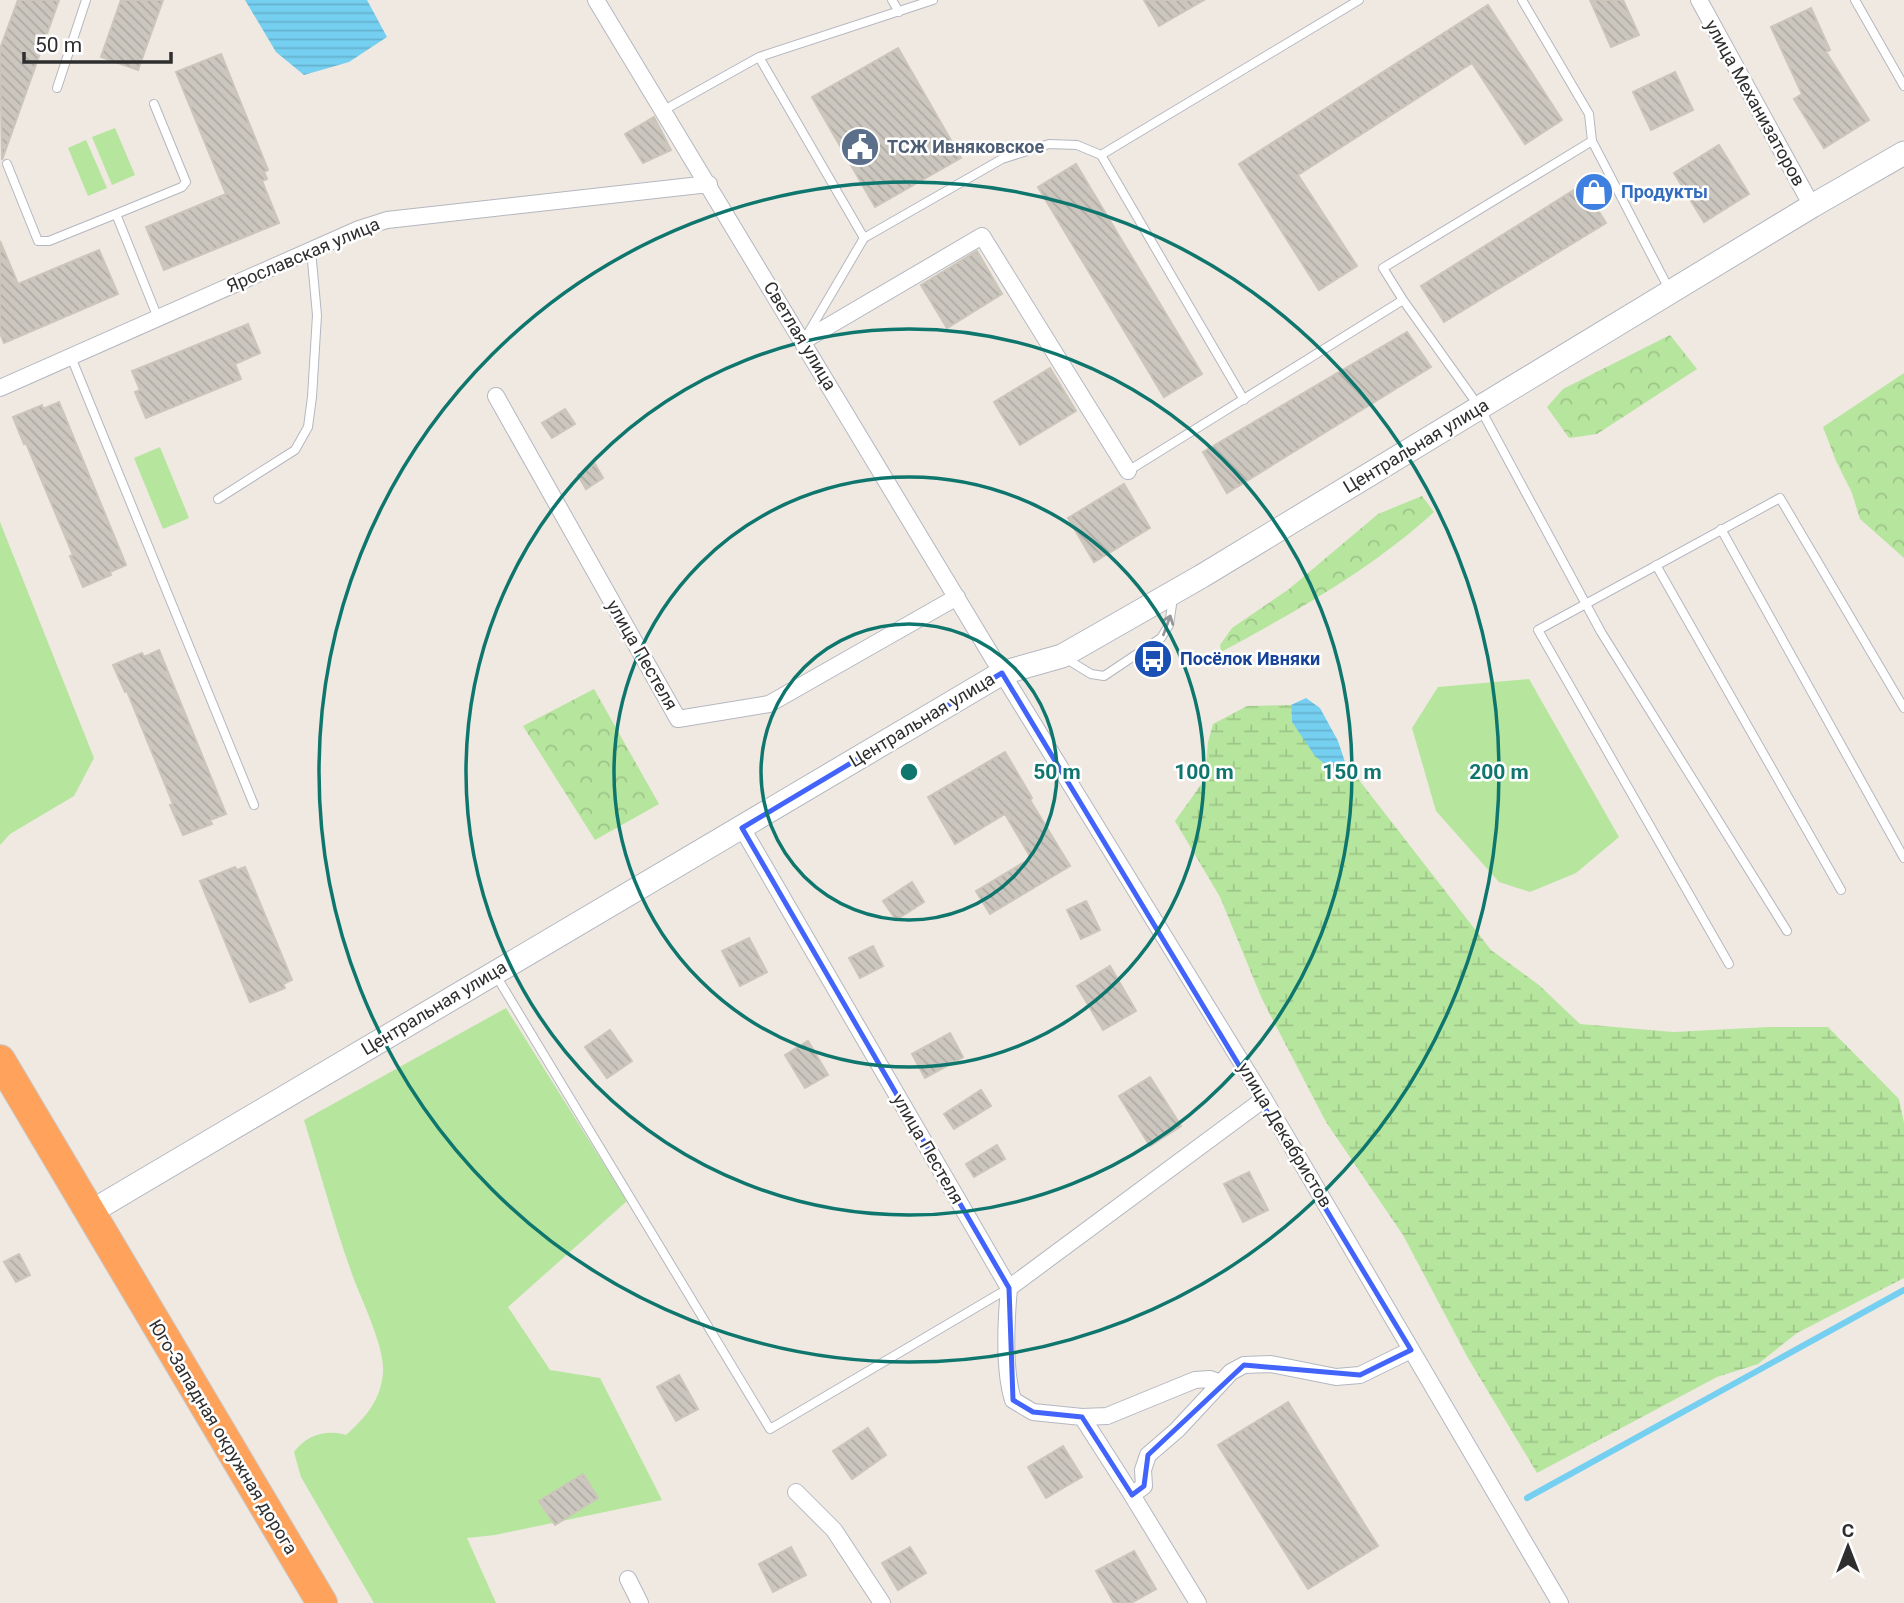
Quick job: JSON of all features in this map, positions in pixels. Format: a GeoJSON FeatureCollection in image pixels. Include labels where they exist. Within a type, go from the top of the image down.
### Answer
{"type":"FeatureCollection","features":[{"type":"Feature","properties":{"kind":"highway"},"geometry":{"type":"LineString","coordinates":[[0,1060],[89,1213]]}},
{"type":"Feature","properties":{"kind":"highway","name":"Юго-Западная окружная дорога"},"geometry":{"type":"LineString","coordinates":[[89,1213],[322,1603]]}},
{"type":"Feature","properties":{"kind":"street","name":"Светлая улица"},"geometry":{"type":"LineString","coordinates":[[596,0],[1002,673]]}},
{"type":"Feature","properties":{"kind":"street","name":"улица Механизаторов"},"geometry":{"type":"LineString","coordinates":[[1699,0],[1812,205]]}},
{"type":"Feature","properties":{"kind":"street","name":"Центральная улица"},"geometry":{"type":"LineString","coordinates":[[89,1213],[1002,673],[1062,656],[1174,592],[1812,205],[1904,153]]}},
{"type":"Feature","properties":{"kind":"street","name":"Ярославская улица"},"geometry":{"type":"LineString","coordinates":[[0,388],[312,250],[387,220],[709,184]]}},
{"type":"Feature","properties":{"kind":"street"},"geometry":{"type":"LineString","coordinates":[[803,341],[982,236],[1128,471]]}},
{"type":"Feature","properties":{"kind":"street","name":"улица Пестеля"},"geometry":{"type":"LineString","coordinates":[[496,396],[678,719],[769,704],[957,597]]}},
{"type":"Feature","properties":{"kind":"street","name":"улица Декабристов"},"geometry":{"type":"LineString","coordinates":[[1002,673],[1264,1099],[1560,1603]]}},
{"type":"Feature","properties":{"kind":"street","name":"улица Пестеля"},"geometry":{"type":"LineString","coordinates":[[742,828],[1009,1289]]}},
{"type":"Feature","properties":{"kind":"street"},"geometry":{"type":"LineString","coordinates":[[1222,1383],[1210,1379],[1195,1380],[1107,1416],[1082,1417],[1033,1412],[1013,1399],[1009,1386],[1009,1289],[1264,1099]]}},
{"type":"Feature","properties":{"kind":"street"},"geometry":{"type":"LineString","coordinates":[[1132,1495],[1144,1486],[1143,1469],[1148,1455],[1177,1430],[1231,1372],[1244,1365],[1271,1364],[1336,1377],[1360,1375],[1411,1350]]}},
{"type":"Feature","properties":{"kind":"street"},"geometry":{"type":"LineString","coordinates":[[1082,1417],[1198,1603]]}},
{"type":"Feature","properties":{"kind":"street"},"geometry":{"type":"LineString","coordinates":[[796,1492],[834,1530],[882,1603]]}},
{"type":"Feature","properties":{"kind":"street"},"geometry":{"type":"LineString","coordinates":[[628,1579],[640,1603]]}},
{"type":"Feature","properties":{"kind":"lane"},"geometry":{"type":"LineString","coordinates":[[57,88],[86,0]]}},
{"type":"Feature","properties":{"kind":"lane"},"geometry":{"type":"LineString","coordinates":[[892,0],[899,12]]}},
{"type":"Feature","properties":{"kind":"lane"},"geometry":{"type":"LineString","coordinates":[[664,110],[759,57],[933,0]]}},
{"type":"Feature","properties":{"kind":"lane"},"geometry":{"type":"LineString","coordinates":[[1101,155],[1359,0]]}},
{"type":"Feature","properties":{"kind":"lane"},"geometry":{"type":"LineString","coordinates":[[1522,0],[1590,114],[1592,141],[1671,292]]}},
{"type":"Feature","properties":{"kind":"lane"},"geometry":{"type":"LineString","coordinates":[[1855,0],[1904,86]]}},
{"type":"Feature","properties":{"kind":"lane"},"geometry":{"type":"LineString","coordinates":[[759,57],[864,238]]}},
{"type":"Feature","properties":{"kind":"lane"},"geometry":{"type":"LineString","coordinates":[[7,164],[38,241],[49,241],[116,214],[182,187],[186,181],[154,104]]}},
{"type":"Feature","properties":{"kind":"lane"},"geometry":{"type":"LineString","coordinates":[[1592,141],[1383,268],[1480,408],[1584,603],[1787,931]]}},
{"type":"Feature","properties":{"kind":"lane"},"geometry":{"type":"LineString","coordinates":[[803,341],[864,238],[1002,159],[1049,144],[1077,145],[1101,155],[1244,400]]}},
{"type":"Feature","properties":{"kind":"lane"},"geometry":{"type":"LineString","coordinates":[[116,214],[158,318]]}},
{"type":"Feature","properties":{"kind":"lane"},"geometry":{"type":"LineString","coordinates":[[218,499],[295,450],[308,427],[317,315],[312,250]]}},
{"type":"Feature","properties":{"kind":"lane"},"geometry":{"type":"LineString","coordinates":[[1128,471],[1403,300]]}},
{"type":"Feature","properties":{"kind":"lane"},"geometry":{"type":"LineString","coordinates":[[71,357],[254,805]]}},
{"type":"Feature","properties":{"kind":"lane"},"geometry":{"type":"LineString","coordinates":[[1729,964],[1538,630],[1780,498],[1904,708]]}},
{"type":"Feature","properties":{"kind":"lane"},"geometry":{"type":"LineString","coordinates":[[1721,530],[1904,858]]}},
{"type":"Feature","properties":{"kind":"lane"},"geometry":{"type":"LineString","coordinates":[[1656,565],[1841,890]]}},
{"type":"Feature","properties":{"kind":"lane"},"geometry":{"type":"LineString","coordinates":[[1062,656],[1091,674],[1104,676],[1161,638],[1170,625],[1174,592]]}},
{"type":"Feature","properties":{"kind":"lane"},"geometry":{"type":"LineString","coordinates":[[494,972],[770,1429],[1009,1289]]}},
{"type":"Feature","properties":{"kind":"highlighted area"},"geometry":{"type":"Polygon","coordinates":[[[1002,673],[1411,1350],[1360,1375],[1244,1365],[1148,1455],[1144,1486],[1132,1495],[1082,1417],[1033,1412],[1013,1400],[1009,1288],[742,828],[1002,673]]]}},
{"type":"Feature","properties":{"kind":"green space"},"geometry":{"type":"Polygon","coordinates":[[[115,128],[135,175],[112,185],[92,137],[115,128]]]}},
{"type":"Feature","properties":{"kind":"green space"},"geometry":{"type":"Polygon","coordinates":[[[86,140],[107,188],[88,196],[68,148],[86,140]]]}},
{"type":"Feature","properties":{"kind":"green space"},"geometry":{"type":"Polygon","coordinates":[[[1670,335],[1697,369],[1597,434],[1569,438],[1547,407],[1563,389],[1670,335]]]}},
{"type":"Feature","properties":{"kind":"green space"},"geometry":{"type":"Polygon","coordinates":[[[1904,373],[1904,558],[1860,519],[1852,493],[1823,427],[1904,373]]]}},
{"type":"Feature","properties":{"kind":"green space"},"geometry":{"type":"Polygon","coordinates":[[[160,447],[189,518],[163,529],[134,458],[160,447]]]}},
{"type":"Feature","properties":{"kind":"green space"},"geometry":{"type":"Polygon","coordinates":[[[1422,496],[1434,512],[1410,533],[1359,571],[1305,605],[1221,652],[1220,645],[1232,628],[1289,589],[1378,514],[1422,496]]]}},
{"type":"Feature","properties":{"kind":"green space"},"geometry":{"type":"Polygon","coordinates":[[[0,522],[94,758],[74,796],[10,834],[0,845],[0,522]]]}},
{"type":"Feature","properties":{"kind":"green space"},"geometry":{"type":"Polygon","coordinates":[[[1529,679],[1619,837],[1576,873],[1530,892],[1499,882],[1436,811],[1412,728],[1438,687],[1529,679]]]}},
{"type":"Feature","properties":{"kind":"green space"},"geometry":{"type":"Polygon","coordinates":[[[594,689],[659,804],[595,840],[523,726],[594,689]]]}},
{"type":"Feature","properties":{"kind":"green space"},"geometry":{"type":"Polygon","coordinates":[[[1291,705],[1292,722],[1332,771],[1345,762],[1491,950],[1539,985],[1580,1024],[1673,1032],[1828,1027],[1899,1099],[1904,1123],[1904,1278],[1797,1333],[1758,1364],[1717,1377],[1537,1473],[1468,1358],[1403,1235],[1326,1122],[1262,999],[1220,897],[1175,821],[1205,779],[1208,742],[1213,724],[1247,706],[1291,705]]]}},
{"type":"Feature","properties":{"kind":"green space"},"geometry":{"type":"Polygon","coordinates":[[[506,1008],[627,1201],[508,1307],[550,1370],[600,1378],[662,1500],[495,1535],[467,1538],[496,1603],[374,1603],[301,1477],[294,1452],[305,1441],[317,1435],[346,1435],[360,1422],[376,1399],[383,1372],[376,1337],[345,1255],[304,1120],[506,1008]]]}},
{"type":"Feature","properties":{"kind":"water"},"geometry":{"type":"Polygon","coordinates":[[[245,0],[367,0],[387,37],[349,62],[304,75],[276,52],[245,0]]]}},
{"type":"Feature","properties":{"kind":"water"},"geometry":{"type":"Polygon","coordinates":[[[1306,698],[1320,708],[1338,741],[1345,762],[1333,771],[1315,756],[1292,722],[1291,705],[1306,698]]]}},
{"type":"Feature","properties":{"kind":"building"},"geometry":{"type":"Polygon","coordinates":[[[18,0],[59,0],[2,160],[0,49],[18,0]]]}},
{"type":"Feature","properties":{"kind":"building"},"geometry":{"type":"Polygon","coordinates":[[[121,0],[163,0],[138,70],[101,57],[121,0]]]}},
{"type":"Feature","properties":{"kind":"building"},"geometry":{"type":"Polygon","coordinates":[[[1144,0],[1204,0],[1159,26],[1144,0]]]}},
{"type":"Feature","properties":{"kind":"building"},"geometry":{"type":"Polygon","coordinates":[[[1590,0],[1623,0],[1639,35],[1611,47],[1590,0]]]}},
{"type":"Feature","properties":{"kind":"building"},"geometry":{"type":"Polygon","coordinates":[[[1488,5],[1562,120],[1525,144],[1472,63],[1298,175],[1357,266],[1319,290],[1239,164],[1488,5]]]}},
{"type":"Feature","properties":{"kind":"building"},"geometry":{"type":"Polygon","coordinates":[[[1811,8],[1830,50],[1826,52],[1869,120],[1824,148],[1794,99],[1802,94],[1771,27],[1811,8]]]}},
{"type":"Feature","properties":{"kind":"building"},"geometry":{"type":"Polygon","coordinates":[[[898,48],[961,158],[875,207],[812,97],[898,48]]]}},
{"type":"Feature","properties":{"kind":"building"},"geometry":{"type":"Polygon","coordinates":[[[221,54],[268,170],[264,172],[267,179],[262,181],[279,223],[164,270],[146,227],[226,194],[176,72],[221,54]]]}},
{"type":"Feature","properties":{"kind":"building"},"geometry":{"type":"Polygon","coordinates":[[[1675,72],[1693,110],[1651,130],[1633,92],[1675,72]]]}},
{"type":"Feature","properties":{"kind":"building"},"geometry":{"type":"Polygon","coordinates":[[[654,117],[671,150],[643,163],[625,134],[654,117]]]}},
{"type":"Feature","properties":{"kind":"building"},"geometry":{"type":"Polygon","coordinates":[[[1719,145],[1749,194],[1704,222],[1674,173],[1719,145]]]}},
{"type":"Feature","properties":{"kind":"building"},"geometry":{"type":"Polygon","coordinates":[[[1076,164],[1202,374],[1164,397],[1038,187],[1076,164]]]}},
{"type":"Feature","properties":{"kind":"building"},"geometry":{"type":"Polygon","coordinates":[[[1582,185],[1606,223],[1444,322],[1421,286],[1582,185]]]}},
{"type":"Feature","properties":{"kind":"building"},"geometry":{"type":"Polygon","coordinates":[[[0,241],[18,284],[99,250],[118,294],[4,343],[0,333],[0,241]]]}},
{"type":"Feature","properties":{"kind":"building"},"geometry":{"type":"Polygon","coordinates":[[[977,251],[1002,294],[947,328],[921,285],[977,251]]]}},
{"type":"Feature","properties":{"kind":"building"},"geometry":{"type":"Polygon","coordinates":[[[248,324],[260,353],[235,364],[241,379],[146,418],[135,392],[140,390],[132,371],[248,324]]]}},
{"type":"Feature","properties":{"kind":"building"},"geometry":{"type":"Polygon","coordinates":[[[1407,332],[1431,367],[1227,493],[1203,452],[1407,332]]]}},
{"type":"Feature","properties":{"kind":"building"},"geometry":{"type":"Polygon","coordinates":[[[1050,368],[1076,411],[1020,445],[994,402],[1050,368]]]}},
{"type":"Feature","properties":{"kind":"building"},"geometry":{"type":"Polygon","coordinates":[[[59,402],[126,565],[83,587],[70,556],[73,555],[13,417],[42,405],[43,409],[59,402]]]}},
{"type":"Feature","properties":{"kind":"building"},"geometry":{"type":"Polygon","coordinates":[[[565,409],[575,424],[552,438],[542,423],[565,409]]]}},
{"type":"Feature","properties":{"kind":"building"},"geometry":{"type":"Polygon","coordinates":[[[595,464],[603,478],[586,489],[578,475],[595,464]]]}},
{"type":"Feature","properties":{"kind":"building"},"geometry":{"type":"Polygon","coordinates":[[[1124,484],[1150,528],[1094,562],[1068,518],[1124,484]]]}},
{"type":"Feature","properties":{"kind":"building"},"geometry":{"type":"Polygon","coordinates":[[[159,650],[226,814],[210,820],[212,824],[183,835],[127,691],[125,692],[113,665],[142,653],[144,657],[159,650]]]}},
{"type":"Feature","properties":{"kind":"building"},"geometry":{"type":"Polygon","coordinates":[[[1005,752],[1070,866],[990,914],[976,891],[1031,858],[1005,814],[955,844],[928,797],[1005,752]]]}},
{"type":"Feature","properties":{"kind":"building"},"geometry":{"type":"Polygon","coordinates":[[[235,867],[237,870],[245,867],[292,980],[283,984],[285,988],[250,1002],[200,881],[235,867]]]}},
{"type":"Feature","properties":{"kind":"building"},"geometry":{"type":"Polygon","coordinates":[[[912,882],[924,902],[896,920],[883,901],[912,882]]]}},
{"type":"Feature","properties":{"kind":"building"},"geometry":{"type":"Polygon","coordinates":[[[1086,901],[1100,930],[1081,939],[1067,910],[1086,901]]]}},
{"type":"Feature","properties":{"kind":"building"},"geometry":{"type":"Polygon","coordinates":[[[749,938],[767,972],[740,986],[722,951],[749,938]]]}},
{"type":"Feature","properties":{"kind":"building"},"geometry":{"type":"Polygon","coordinates":[[[873,946],[883,966],[860,978],[849,958],[873,946]]]}},
{"type":"Feature","properties":{"kind":"building"},"geometry":{"type":"Polygon","coordinates":[[[1110,966],[1136,1011],[1103,1030],[1077,986],[1110,966]]]}},
{"type":"Feature","properties":{"kind":"building"},"geometry":{"type":"Polygon","coordinates":[[[610,1030],[632,1061],[607,1078],[585,1047],[610,1030]]]}},
{"type":"Feature","properties":{"kind":"building"},"geometry":{"type":"Polygon","coordinates":[[[950,1033],[963,1057],[925,1078],[912,1054],[950,1033]]]}},
{"type":"Feature","properties":{"kind":"building"},"geometry":{"type":"Polygon","coordinates":[[[808,1041],[828,1075],[805,1088],[785,1055],[808,1041]]]}},
{"type":"Feature","properties":{"kind":"building"},"geometry":{"type":"Polygon","coordinates":[[[1150,1077],[1181,1126],[1150,1146],[1119,1096],[1150,1077]]]}},
{"type":"Feature","properties":{"kind":"building"},"geometry":{"type":"Polygon","coordinates":[[[981,1090],[991,1106],[954,1129],[944,1114],[981,1090]]]}},
{"type":"Feature","properties":{"kind":"building"},"geometry":{"type":"Polygon","coordinates":[[[997,1145],[1005,1159],[974,1177],[966,1164],[997,1145]]]}},
{"type":"Feature","properties":{"kind":"building"},"geometry":{"type":"Polygon","coordinates":[[[1249,1172],[1268,1210],[1243,1222],[1224,1184],[1249,1172]]]}},
{"type":"Feature","properties":{"kind":"building"},"geometry":{"type":"Polygon","coordinates":[[[19,1254],[30,1275],[16,1282],[4,1262],[19,1254]]]}},
{"type":"Feature","properties":{"kind":"building"},"geometry":{"type":"Polygon","coordinates":[[[679,1375],[698,1409],[676,1421],[657,1387],[679,1375]]]}},
{"type":"Feature","properties":{"kind":"building"},"geometry":{"type":"Polygon","coordinates":[[[1288,1402],[1378,1546],[1308,1589],[1218,1445],[1288,1402]]]}},
{"type":"Feature","properties":{"kind":"building"},"geometry":{"type":"Polygon","coordinates":[[[868,1428],[886,1455],[852,1479],[833,1451],[868,1428]]]}},
{"type":"Feature","properties":{"kind":"building"},"geometry":{"type":"Polygon","coordinates":[[[1063,1446],[1082,1477],[1046,1498],[1028,1467],[1063,1446]]]}},
{"type":"Feature","properties":{"kind":"building"},"geometry":{"type":"Polygon","coordinates":[[[583,1474],[598,1498],[555,1525],[539,1501],[583,1474]]]}},
{"type":"Feature","properties":{"kind":"building"},"geometry":{"type":"Polygon","coordinates":[[[791,1547],[806,1575],[773,1592],[759,1564],[791,1547]]]}},
{"type":"Feature","properties":{"kind":"building"},"geometry":{"type":"Polygon","coordinates":[[[910,1547],[926,1573],[898,1590],[882,1563],[910,1547]]]}},
{"type":"Feature","properties":{"kind":"building"},"geometry":{"type":"Polygon","coordinates":[[[1134,1551],[1156,1589],[1131,1603],[1114,1603],[1096,1571],[1134,1551]]]}},
{"type":"Feature","properties":{"kind":"waterway"},"geometry":{"type":"LineString","coordinates":[[1527,1498],[1904,1290]]}},
{"type":"Feature","properties":{"kind":"place","name":"ТСЖ Ивняковское"},"geometry":{"type":"Point","coordinates":[860,147]}},
{"type":"Feature","properties":{"kind":"place","name":"Продукты"},"geometry":{"type":"Point","coordinates":[1594,192]}},
{"type":"Feature","properties":{"kind":"place","name":"Посёлок Ивняки"},"geometry":{"type":"Point","coordinates":[1153,659]}}]}
